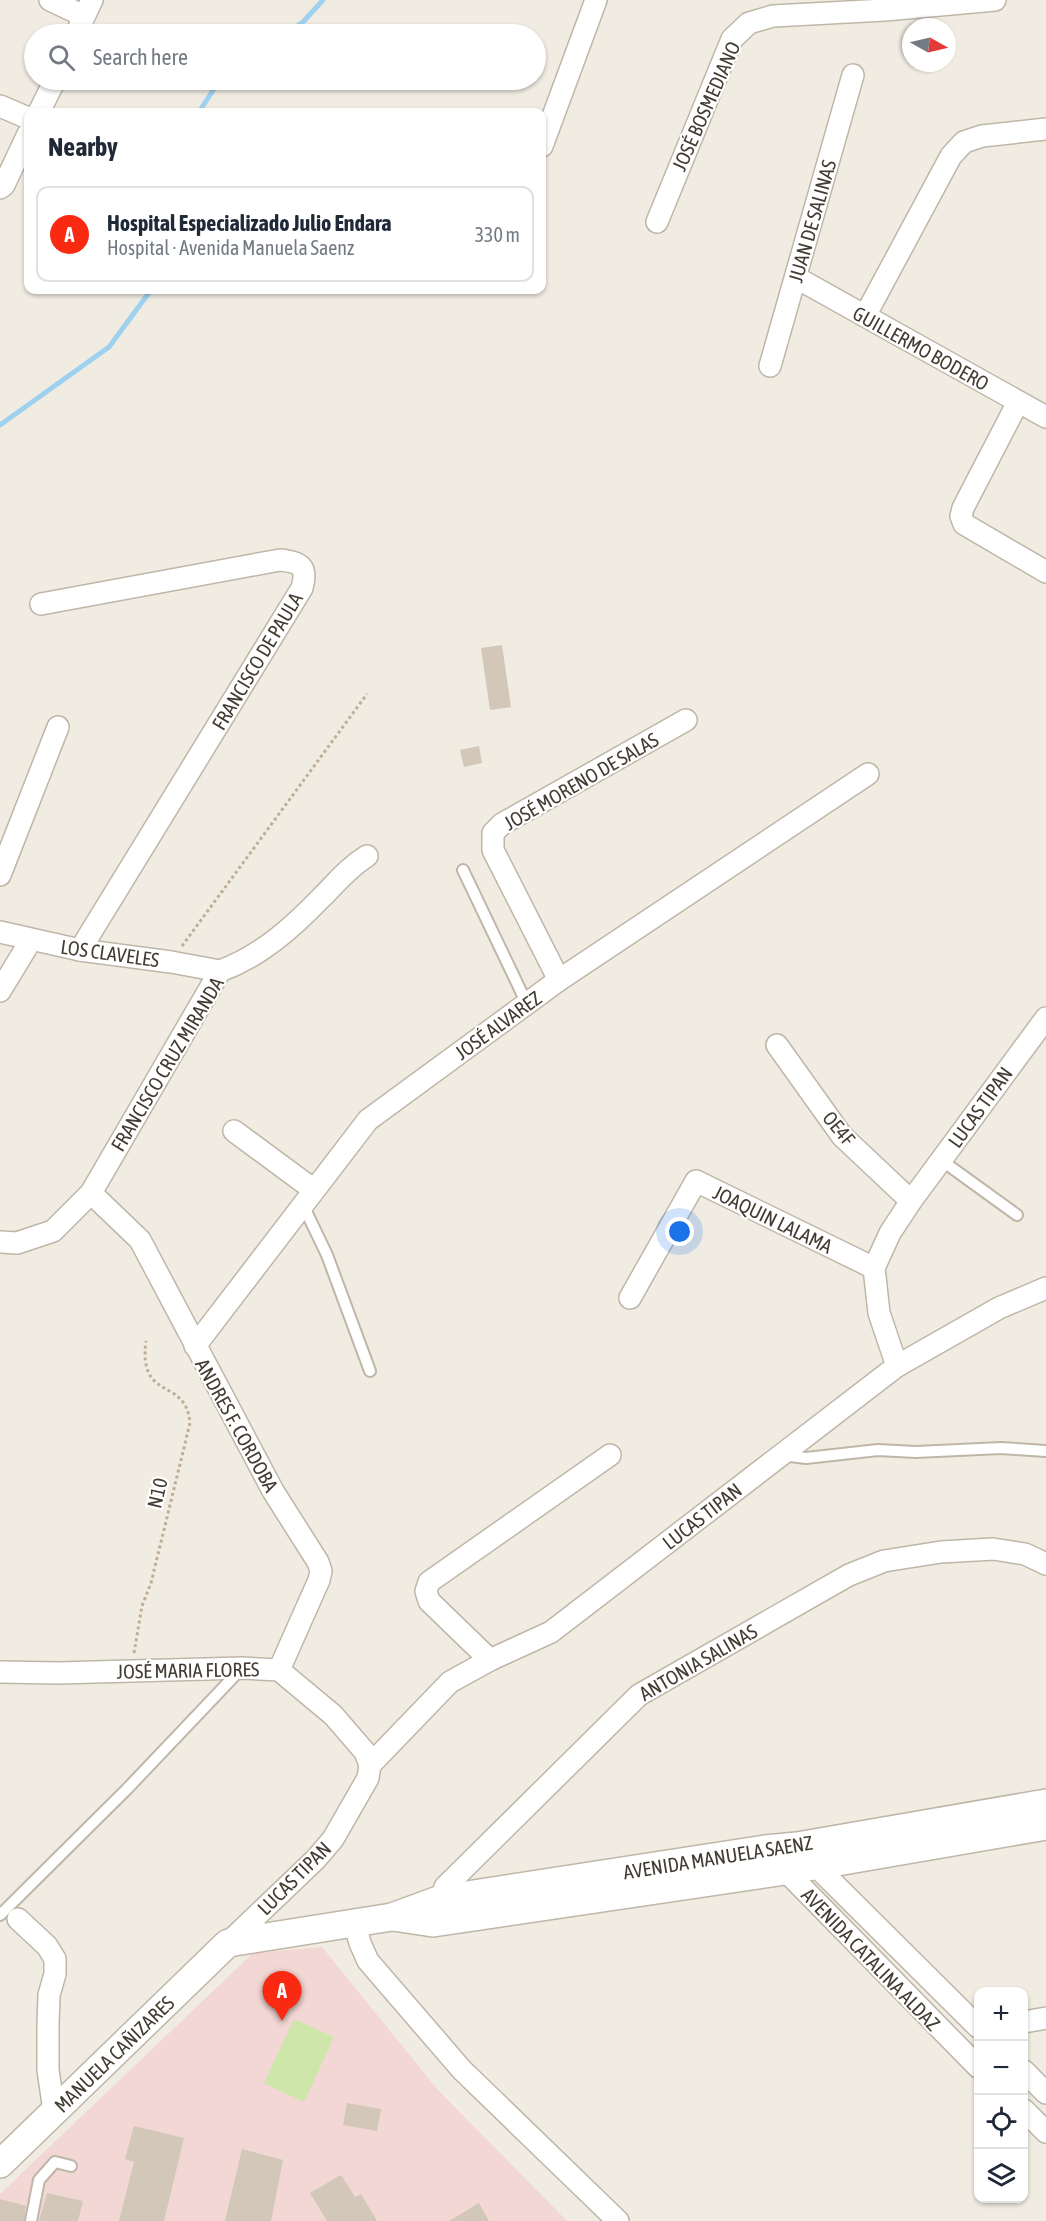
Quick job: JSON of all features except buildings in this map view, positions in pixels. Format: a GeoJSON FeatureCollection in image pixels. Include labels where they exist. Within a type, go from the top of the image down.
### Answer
{"type":"FeatureCollection","features":[{"type":"Feature","properties":{"kind":"street"},"geometry":{"type":"LineString","coordinates":[[50,0],[84,17]]}},
{"type":"Feature","properties":{"kind":"street"},"geometry":{"type":"LineString","coordinates":[[546,135],[596,0]]}},
{"type":"Feature","properties":{"kind":"street","name":"JOSÉ BOSMEDIANO"},"geometry":{"type":"LineString","coordinates":[[657,222],[732,39],[749,23],[772,16],[886,5],[995,0]]}},
{"type":"Feature","properties":{"kind":"street","name":"JUAN DE SALINAS"},"geometry":{"type":"LineString","coordinates":[[770,366],[853,75]]}},
{"type":"Feature","properties":{"kind":"street"},"geometry":{"type":"LineString","coordinates":[[41,108],[50,90]]}},
{"type":"Feature","properties":{"kind":"street"},"geometry":{"type":"LineString","coordinates":[[0,106],[24,116]]}},
{"type":"Feature","properties":{"kind":"street"},"geometry":{"type":"LineString","coordinates":[[865,316],[951,156],[964,142],[982,136],[1046,129]]}},
{"type":"Feature","properties":{"kind":"street"},"geometry":{"type":"LineString","coordinates":[[0,188],[4,185],[24,142]]}},
{"type":"Feature","properties":{"kind":"street","name":"GUILLERMO BODERO"},"geometry":{"type":"LineString","coordinates":[[796,278],[1046,417]]}},
{"type":"Feature","properties":{"kind":"street"},"geometry":{"type":"LineString","coordinates":[[1018,402],[961,516],[964,524],[1046,572]]}},
{"type":"Feature","properties":{"kind":"street","name":"FRANCISCO DE PAULA"},"geometry":{"type":"LineString","coordinates":[[41,604],[280,560],[294,561],[302,567],[306,576],[302,588],[80,950]]}},
{"type":"Feature","properties":{"kind":"street","name":"JOSÉ MORENO DE SALAS"},"geometry":{"type":"LineString","coordinates":[[559,980],[493,850],[493,833],[502,824],[686,720]]}},
{"type":"Feature","properties":{"kind":"street"},"geometry":{"type":"LineString","coordinates":[[0,875],[58,727]]}},
{"type":"Feature","properties":{"kind":"street","name":"JOSÉ ALVAREZ"},"geometry":{"type":"LineString","coordinates":[[195,1347],[368,1120],[559,980],[868,774]]}},
{"type":"Feature","properties":{"kind":"street","name":"FRANCISCO CRUZ MIRANDA"},"geometry":{"type":"LineString","coordinates":[[0,1242],[17,1243],[53,1231],[92,1193],[220,971],[241,963],[275,942],[355,864],[367,856]]}},
{"type":"Feature","properties":{"kind":"street","name":"LOS CLAVELES"},"geometry":{"type":"LineString","coordinates":[[0,932],[80,950],[220,971]]}},
{"type":"Feature","properties":{"kind":"street"},"geometry":{"type":"LineString","coordinates":[[0,991],[31,940]]}},
{"type":"Feature","properties":{"kind":"street","name":"LUCAS TIPAN"},"geometry":{"type":"LineString","coordinates":[[874,1268],[890,1233],[911,1201],[1046,1018]]}},
{"type":"Feature","properties":{"kind":"street","name":"OE4F"},"geometry":{"type":"LineString","coordinates":[[777,1045],[842,1136],[911,1201]]}},
{"type":"Feature","properties":{"kind":"street"},"geometry":{"type":"LineString","coordinates":[[234,1131],[309,1198]]}},
{"type":"Feature","properties":{"kind":"street","name":"JOAQUIN LALAMA"},"geometry":{"type":"LineString","coordinates":[[630,1298],[696,1181],[874,1268]]}},
{"type":"Feature","properties":{"kind":"street","name":"ANDRES F. CORDOBA"},"geometry":{"type":"LineString","coordinates":[[92,1193],[140,1240],[273,1491],[318,1562],[321,1571],[315,1590],[279,1670]]}},
{"type":"Feature","properties":{"kind":"street"},"geometry":{"type":"LineString","coordinates":[[874,1268],[879,1313],[897,1366]]}},
{"type":"Feature","properties":{"kind":"street","name":"LUCAS TIPAN"},"geometry":{"type":"LineString","coordinates":[[228,1943],[333,1839],[368,1778],[370,1765],[450,1682],[490,1660],[551,1632],[897,1366],[999,1308],[1046,1288]]}},
{"type":"Feature","properties":{"kind":"street"},"geometry":{"type":"LineString","coordinates":[[490,1660],[429,1600],[426,1591],[429,1582],[610,1455]]}},
{"type":"Feature","properties":{"kind":"street","name":"ANTONIA SALINAS"},"geometry":{"type":"LineString","coordinates":[[437,1911],[445,1887],[639,1695],[849,1575],[884,1561],[941,1552],[993,1549],[1025,1554],[1046,1564]]}},
{"type":"Feature","properties":{"kind":"street","name":"JOSÉ MARIA FLORES"},"geometry":{"type":"LineString","coordinates":[[0,1672],[242,1668],[279,1670],[333,1715],[365,1752],[370,1765]]}},
{"type":"Feature","properties":{"kind":"street","name":"AVENIDA MANUELA SAENZ"},"geometry":{"type":"LineString","coordinates":[[228,1943],[437,1911],[785,1871],[806,1856],[1046,1803]]}},
{"type":"Feature","properties":{"kind":"street","name":"AVENIDA MANUELA SAENZ"},"geometry":{"type":"LineString","coordinates":[[437,1911],[765,1849],[806,1856],[1046,1826]]}},
{"type":"Feature","properties":{"kind":"street","name":"AVENIDA CATALINA ALDAZ"},"geometry":{"type":"LineString","coordinates":[[765,1849],[974,2063]]}},
{"type":"Feature","properties":{"kind":"street","name":"AVENIDA CATALINA ALDAZ"},"geometry":{"type":"LineString","coordinates":[[806,1856],[974,2025]]}},
{"type":"Feature","properties":{"kind":"street"},"geometry":{"type":"LineString","coordinates":[[9,1917],[47,1946],[55,1959],[55,1974],[49,1995],[48,2025],[48,2070],[54,2111]]}},
{"type":"Feature","properties":{"kind":"street"},"geometry":{"type":"LineString","coordinates":[[355,1924],[368,1961],[456,2064],[618,2221]]}},
{"type":"Feature","properties":{"kind":"street","name":"MANUELA CAÑIZARES"},"geometry":{"type":"LineString","coordinates":[[0,2164],[228,1943]]}},
{"type":"Feature","properties":{"kind":"street"},"geometry":{"type":"LineString","coordinates":[[1028,2021],[1046,2018]]}},
{"type":"Feature","properties":{"kind":"street"},"geometry":{"type":"LineString","coordinates":[[950,2039],[974,2030]]}},
{"type":"Feature","properties":{"kind":"street"},"geometry":{"type":"LineString","coordinates":[[1028,2076],[1046,2093]]}},
{"type":"Feature","properties":{"kind":"street"},"geometry":{"type":"LineString","coordinates":[[1028,2115],[1046,2132]]}},
{"type":"Feature","properties":{"kind":"lane"},"geometry":{"type":"LineString","coordinates":[[463,870],[527,1004]]}},
{"type":"Feature","properties":{"kind":"lane"},"geometry":{"type":"LineString","coordinates":[[941,1160],[1017,1215]]}},
{"type":"Feature","properties":{"kind":"lane"},"geometry":{"type":"LineString","coordinates":[[309,1198],[327,1255],[370,1371]]}},
{"type":"Feature","properties":{"kind":"lane"},"geometry":{"type":"LineString","coordinates":[[782,1455],[806,1458],[878,1450],[1046,1451]]}},
{"type":"Feature","properties":{"kind":"lane"},"geometry":{"type":"LineString","coordinates":[[9,1917],[242,1668]]}},
{"type":"Feature","properties":{"kind":"lane"},"geometry":{"type":"LineString","coordinates":[[31,2221],[39,2180],[55,2162],[71,2166]]}},
{"type":"Feature","properties":{"kind":"path"},"geometry":{"type":"LineString","coordinates":[[171,962],[367,694]]}},
{"type":"Feature","properties":{"kind":"path","name":"N10"},"geometry":{"type":"LineString","coordinates":[[133,1670],[135,1640],[142,1606],[151,1583],[190,1423],[189,1410],[182,1400],[153,1382],[147,1371],[144,1357],[146,1341]]}},
{"type":"Feature","properties":{"kind":"shaded area"},"geometry":{"type":"Polygon","coordinates":[[[322,1947],[438,2090],[567,2221],[0,2221],[0,2194],[253,1953],[322,1947]]]}},
{"type":"Feature","properties":{"kind":"green space"},"geometry":{"type":"Polygon","coordinates":[[[294,2019],[334,2037],[304,2102],[264,2083],[294,2019]]]}},
{"type":"Feature","properties":{"kind":"waterway"},"geometry":{"type":"LineString","coordinates":[[300,24],[323,0]]}},
{"type":"Feature","properties":{"kind":"waterway"},"geometry":{"type":"LineString","coordinates":[[202,108],[213,90]]}},
{"type":"Feature","properties":{"kind":"waterway"},"geometry":{"type":"LineString","coordinates":[[0,425],[109,347],[148,294]]}},
{"type":"Feature","properties":{"kind":"place","name":"Hospital Especializado Julio Endara"},"geometry":{"type":"Point","coordinates":[282,2021]}}]}
